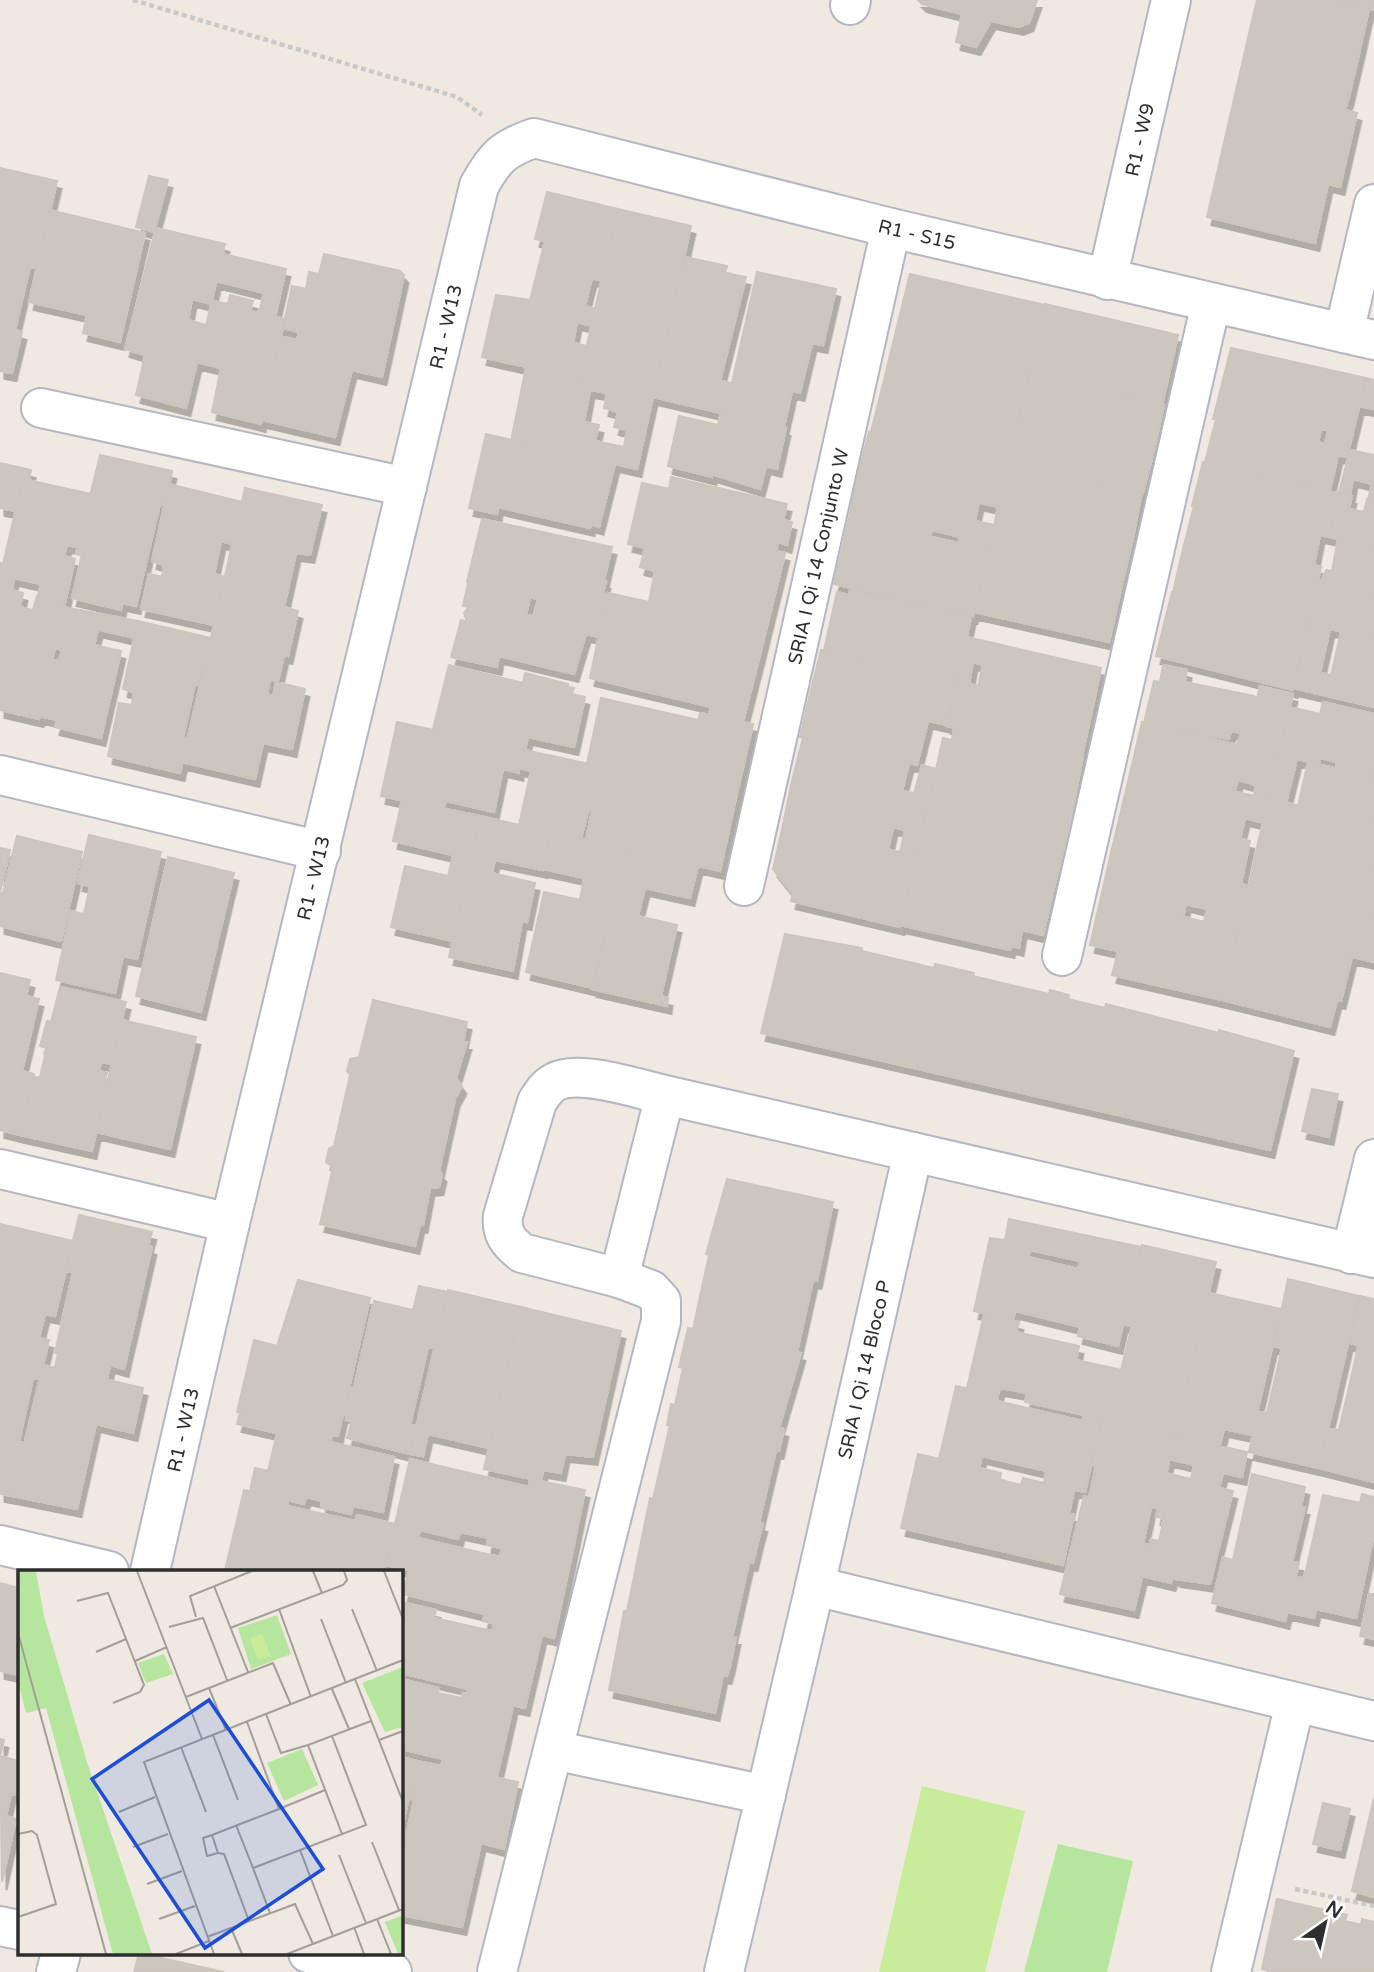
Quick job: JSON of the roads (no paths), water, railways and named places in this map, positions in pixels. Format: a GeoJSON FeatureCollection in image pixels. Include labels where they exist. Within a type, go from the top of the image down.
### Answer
{"type":"FeatureCollection","features":[{"type":"Feature","properties":{"kind":"street","name":"R1 - W9"},"geometry":{"type":"LineString","coordinates":[[1107,280],[1171,0]]}},
{"type":"Feature","properties":{"kind":"street","name":"R1 - S15"},"geometry":{"type":"LineString","coordinates":[[479,186],[493,159],[512,145],[534,138],[891,228],[1359,337]]}},
{"type":"Feature","properties":{"kind":"street","name":"R1 - W13"},"geometry":{"type":"LineString","coordinates":[[150,1570],[230,1223],[479,186]]}},
{"type":"Feature","properties":{"kind":"street"},"geometry":{"type":"LineString","coordinates":[[1359,337],[1374,204]]}},
{"type":"Feature","properties":{"kind":"street","name":"SRIA I Qi 14 Conjunto W"},"geometry":{"type":"LineString","coordinates":[[744,886],[891,228]]}},
{"type":"Feature","properties":{"kind":"street"},"geometry":{"type":"LineString","coordinates":[[1062,956],[1212,303]]}},
{"type":"Feature","properties":{"kind":"street"},"geometry":{"type":"LineString","coordinates":[[41,408],[407,487]]}},
{"type":"Feature","properties":{"kind":"street"},"geometry":{"type":"LineString","coordinates":[[0,775],[321,851]]}},
{"type":"Feature","properties":{"kind":"street"},"geometry":{"type":"LineString","coordinates":[[497,1972],[661,1321],[661,1301],[651,1290],[619,1278],[522,1252],[509,1243],[502,1228],[503,1216],[537,1102],[546,1087],[558,1080],[580,1077],[1363,1256],[1374,1159]]}},
{"type":"Feature","properties":{"kind":"street"},"geometry":{"type":"LineString","coordinates":[[619,1278],[665,1095]]}},
{"type":"Feature","properties":{"kind":"street","name":"SRIA I Qi 14 Bloco P"},"geometry":{"type":"LineString","coordinates":[[724,1972],[913,1152]]}},
{"type":"Feature","properties":{"kind":"street"},"geometry":{"type":"LineString","coordinates":[[0,1169],[230,1223]]}},
{"type":"Feature","properties":{"kind":"street"},"geometry":{"type":"LineString","coordinates":[[0,1545],[105,1570]]}},
{"type":"Feature","properties":{"kind":"street"},"geometry":{"type":"LineString","coordinates":[[815,1586],[1374,1721]]}},
{"type":"Feature","properties":{"kind":"street"},"geometry":{"type":"LineString","coordinates":[[1231,1972],[1295,1703]]}},
{"type":"Feature","properties":{"kind":"street"},"geometry":{"type":"LineString","coordinates":[[553,1749],[766,1795]]}},
{"type":"Feature","properties":{"kind":"street"},"geometry":{"type":"LineString","coordinates":[[0,1926],[18,1930]]}},
{"type":"Feature","properties":{"kind":"street"},"geometry":{"type":"LineString","coordinates":[[56,1972],[61,1954]]}},
{"type":"Feature","properties":{"kind":"street"},"geometry":{"type":"LineString","coordinates":[[312,1960],[392,1972]]}}]}
